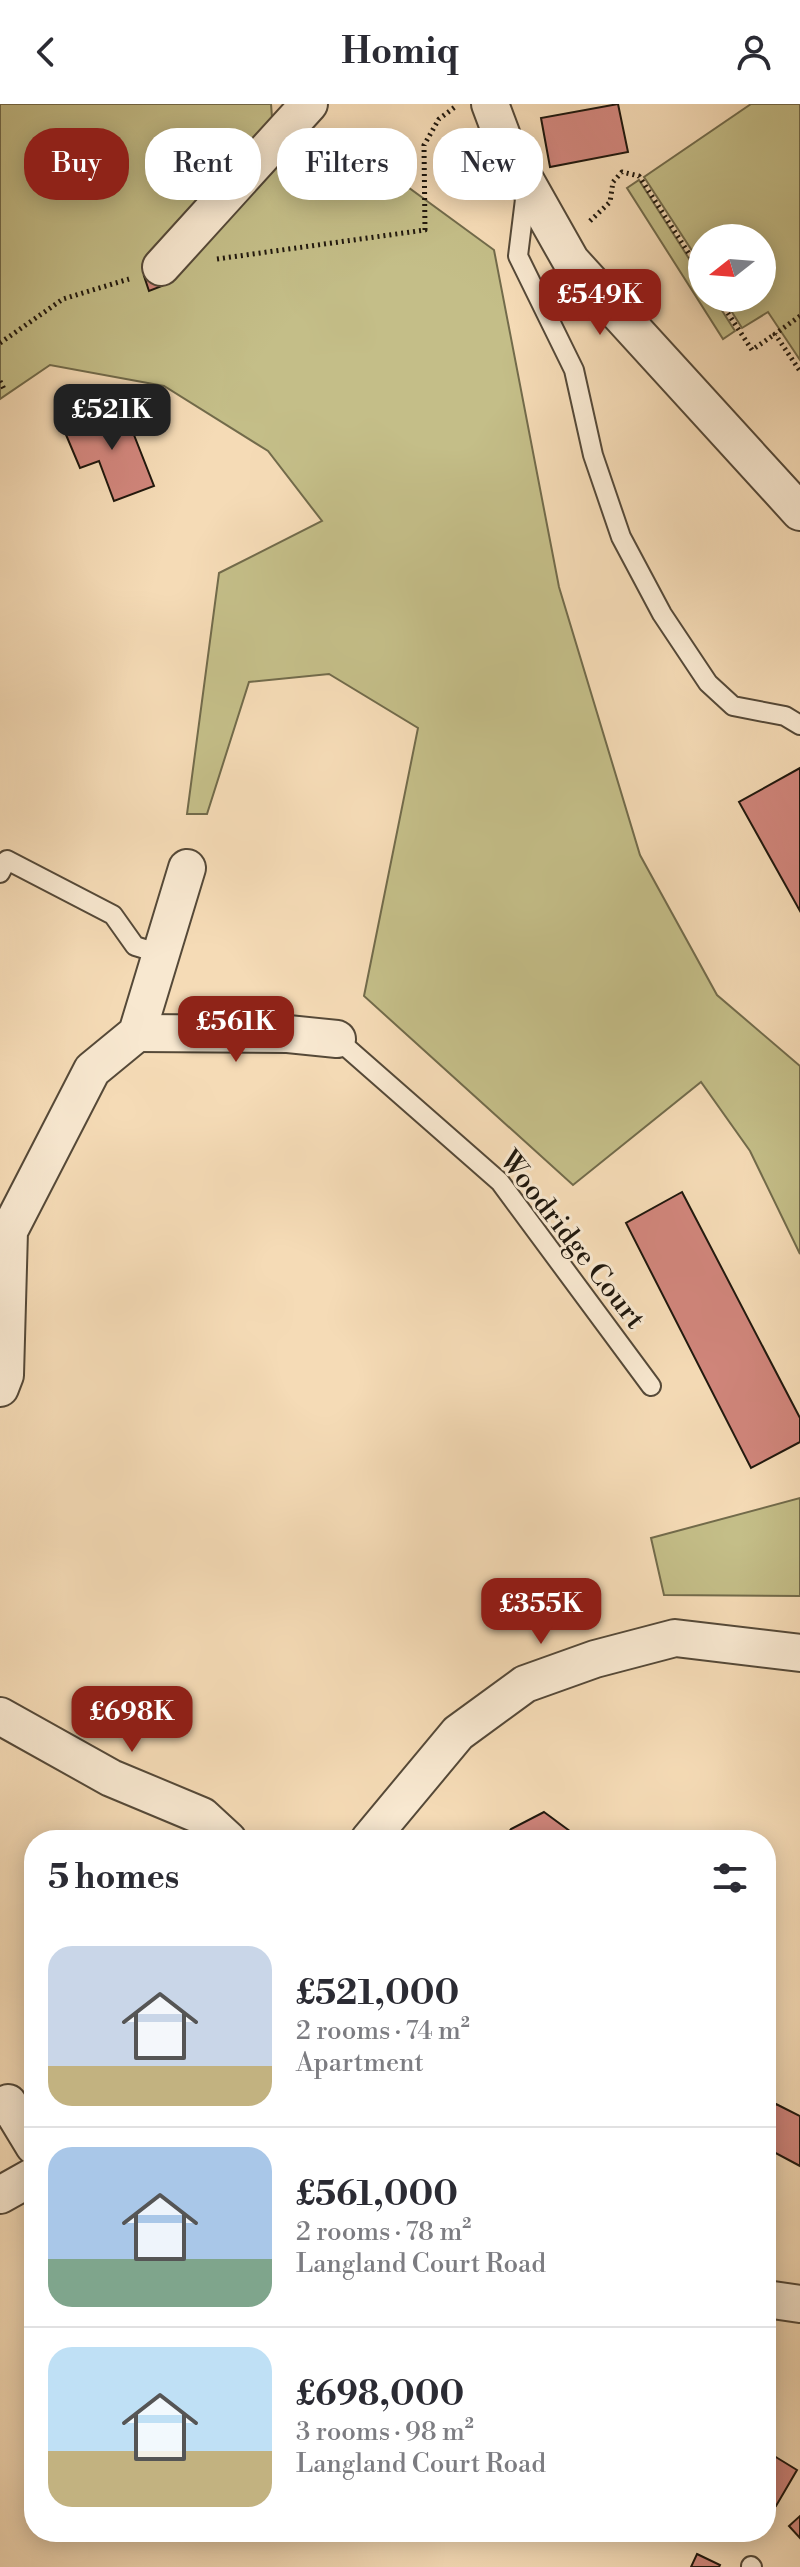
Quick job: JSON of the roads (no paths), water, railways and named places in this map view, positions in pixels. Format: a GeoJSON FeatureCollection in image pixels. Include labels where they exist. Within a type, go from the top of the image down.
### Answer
{"type":"FeatureCollection","features":[{"type":"Feature","properties":{"kind":"street"},"geometry":{"type":"LineString","coordinates":[[146,272],[309,104]]}},
{"type":"Feature","properties":{"kind":"street"},"geometry":{"type":"LineString","coordinates":[[490,104],[499,128]]}},
{"type":"Feature","properties":{"kind":"street"},"geometry":{"type":"LineString","coordinates":[[536,200],[571,261],[800,512]]}},
{"type":"Feature","properties":{"kind":"street"},"geometry":{"type":"LineString","coordinates":[[0,1388],[5,1375],[4,1300],[9,1231],[92,1070],[137,1033],[187,868]]}},
{"type":"Feature","properties":{"kind":"street"},"geometry":{"type":"LineString","coordinates":[[137,1033],[288,1034],[337,1039]]}},
{"type":"Feature","properties":{"kind":"street"},"geometry":{"type":"LineString","coordinates":[[377,1830],[458,1733],[525,1684],[595,1659],[675,1638],[800,1653]]}},
{"type":"Feature","properties":{"kind":"street"},"geometry":{"type":"LineString","coordinates":[[0,1716],[111,1778],[202,1816],[217,1830]]}},
{"type":"Feature","properties":{"kind":"street"},"geometry":{"type":"LineString","coordinates":[[0,2107],[8,2103],[24,2129]]}},
{"type":"Feature","properties":{"kind":"street"},"geometry":{"type":"LineString","coordinates":[[0,2195],[24,2182]]}},
{"type":"Feature","properties":{"kind":"street"},"geometry":{"type":"LineString","coordinates":[[776,2300],[800,2304]]}},
{"type":"Feature","properties":{"kind":"lane"},"geometry":{"type":"LineString","coordinates":[[525,200],[518,256],[574,370],[593,455],[621,537],[662,614],[708,683],[733,706],[785,716],[800,725]]}},
{"type":"Feature","properties":{"kind":"lane"},"geometry":{"type":"LineString","coordinates":[[0,873],[7,860],[113,915],[135,946],[161,954]]}},
{"type":"Feature","properties":{"kind":"lane","name":"Woodridge Court"},"geometry":{"type":"LineString","coordinates":[[337,1039],[500,1182],[651,1386]]}}]}
